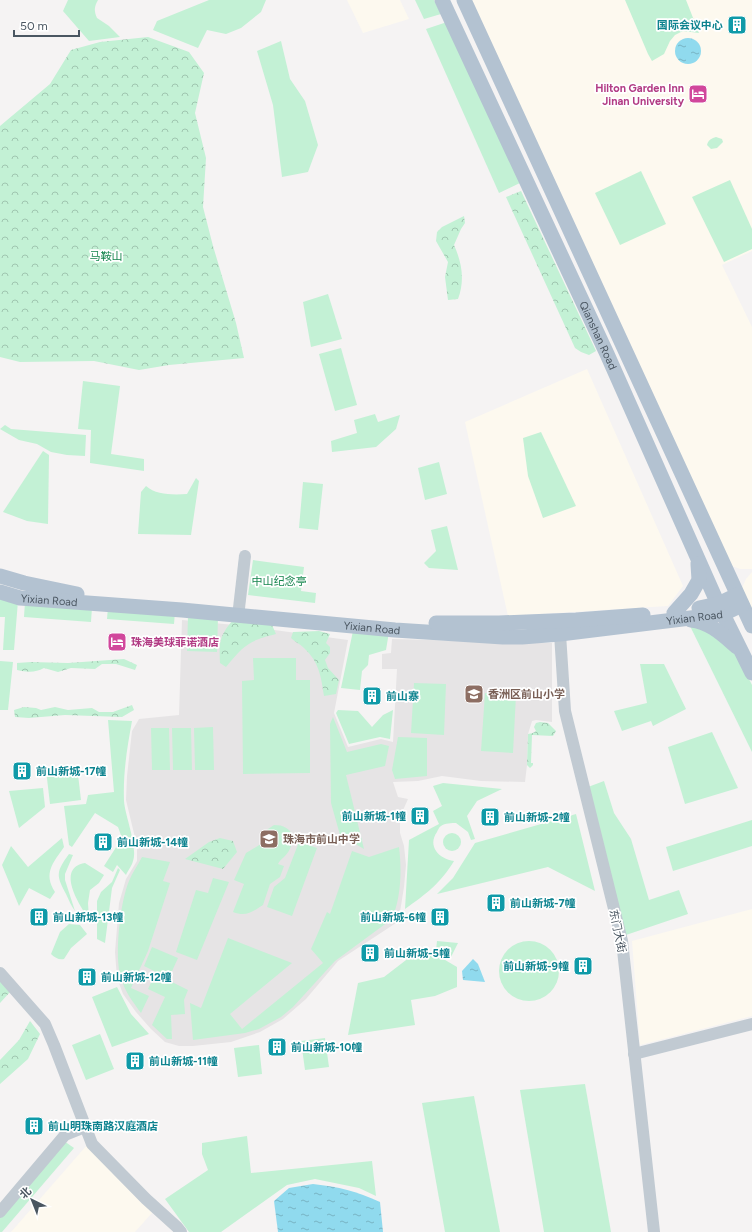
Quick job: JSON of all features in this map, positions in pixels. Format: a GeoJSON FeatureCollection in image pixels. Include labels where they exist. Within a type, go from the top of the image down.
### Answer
{"type":"FeatureCollection","features":[{"type":"Feature","properties":{"kind":"main road","name":"Qianshan Road"},"geometry":{"type":"LineString","coordinates":[[442,0],[607,354],[720,609],[752,673]]}},
{"type":"Feature","properties":{"kind":"main road","name":"Qianshan Road"},"geometry":{"type":"LineString","coordinates":[[464,0],[752,626]]}},
{"type":"Feature","properties":{"kind":"main road"},"geometry":{"type":"LineString","coordinates":[[698,559],[699,580],[675,617],[703,622],[724,636],[742,652]]}},
{"type":"Feature","properties":{"kind":"main road","name":"Yixian Road"},"geometry":{"type":"LineString","coordinates":[[0,576],[24,583],[88,596],[439,623],[499,623],[576,620],[603,617],[675,617]]}},
{"type":"Feature","properties":{"kind":"main road","name":"Yixian Road"},"geometry":{"type":"LineString","coordinates":[[0,592],[20,598],[189,611],[395,630],[504,637],[560,634],[675,617],[720,609],[740,600]]}},
{"type":"Feature","properties":{"kind":"street"},"geometry":{"type":"LineString","coordinates":[[239,608],[245,556]]}},
{"type":"Feature","properties":{"kind":"street","name":"东门大街"},"geometry":{"type":"LineString","coordinates":[[560,634],[565,711],[622,941],[654,1232]]}},
{"type":"Feature","properties":{"kind":"street"},"geometry":{"type":"LineString","coordinates":[[0,973],[45,1024],[92,1144],[181,1232]]}},
{"type":"Feature","properties":{"kind":"street"},"geometry":{"type":"LineString","coordinates":[[634,1054],[752,1024]]}},
{"type":"Feature","properties":{"kind":"street"},"geometry":{"type":"LineString","coordinates":[[0,1212],[65,1135],[85,1127]]}},
{"type":"Feature","properties":{"kind":"shaded area"},"geometry":{"type":"Polygon","coordinates":[[[347,0],[400,0],[409,19],[363,33],[347,0]]]}},
{"type":"Feature","properties":{"kind":"shaded area"},"geometry":{"type":"Polygon","coordinates":[[[464,0],[752,0],[752,251],[722,265],[752,327],[752,569],[740,569],[732,566],[464,0]]]}},
{"type":"Feature","properties":{"kind":"shaded area"},"geometry":{"type":"Polygon","coordinates":[[[587,369],[683,586],[668,606],[508,616],[465,422],[587,369]]]}},
{"type":"Feature","properties":{"kind":"shaded area"},"geometry":{"type":"Polygon","coordinates":[[[752,572],[752,626],[742,588],[746,579],[752,572]]]}},
{"type":"Feature","properties":{"kind":"shaded area","name":"珠海市前山中学"},"geometry":{"type":"Polygon","coordinates":[[[182,620],[245,626],[348,640],[334,713],[348,747],[381,739],[393,742],[397,669],[382,669],[382,654],[391,653],[392,639],[552,643],[552,722],[532,721],[528,734],[525,782],[481,781],[442,776],[418,781],[393,782],[398,797],[408,799],[400,817],[400,833],[404,846],[406,865],[400,912],[396,923],[338,961],[306,999],[283,1019],[260,1032],[231,1042],[193,1046],[179,1046],[165,1042],[136,1012],[123,994],[117,978],[115,952],[119,903],[126,879],[137,861],[137,846],[126,800],[132,731],[139,719],[179,715],[182,620]]]}},
{"type":"Feature","properties":{"kind":"shaded area"},"geometry":{"type":"Polygon","coordinates":[[[752,909],[752,1016],[640,1045],[632,941],[752,909]]]}},
{"type":"Feature","properties":{"kind":"shaded area"},"geometry":{"type":"Polygon","coordinates":[[[87,1145],[152,1213],[135,1232],[11,1232],[87,1145]]]}},
{"type":"Feature","properties":{"kind":"green space"},"geometry":{"type":"Polygon","coordinates":[[[68,0],[98,0],[95,9],[97,18],[109,26],[120,37],[89,41],[63,11],[68,0]]]}},
{"type":"Feature","properties":{"kind":"green space"},"geometry":{"type":"Polygon","coordinates":[[[209,0],[266,0],[261,12],[241,28],[226,34],[207,30],[198,48],[153,30],[157,21],[209,0]]]}},
{"type":"Feature","properties":{"kind":"green space"},"geometry":{"type":"Polygon","coordinates":[[[415,0],[434,0],[441,14],[424,19],[415,0]]]}},
{"type":"Feature","properties":{"kind":"green space"},"geometry":{"type":"Polygon","coordinates":[[[625,0],[686,0],[699,33],[683,31],[675,35],[670,41],[664,54],[652,61],[625,0]]]}},
{"type":"Feature","properties":{"kind":"green space"},"geometry":{"type":"Polygon","coordinates":[[[447,22],[522,182],[499,193],[426,29],[447,22]]]}},
{"type":"Feature","properties":{"kind":"green space","name":"马鞍山"},"geometry":{"type":"Polygon","coordinates":[[[148,37],[189,52],[204,73],[195,113],[206,158],[203,207],[236,323],[244,358],[169,365],[139,370],[94,361],[20,362],[0,357],[0,126],[50,84],[71,50],[100,42],[148,37]]]}},
{"type":"Feature","properties":{"kind":"green space"},"geometry":{"type":"Polygon","coordinates":[[[281,41],[290,79],[305,101],[318,145],[308,172],[282,177],[273,105],[257,51],[281,41]]]}},
{"type":"Feature","properties":{"kind":"green space"},"geometry":{"type":"Polygon","coordinates":[[[716,137],[722,139],[723,142],[717,148],[711,149],[707,145],[710,140],[716,137]]]}},
{"type":"Feature","properties":{"kind":"green space"},"geometry":{"type":"Polygon","coordinates":[[[641,171],[666,224],[620,245],[595,193],[641,171]]]}},
{"type":"Feature","properties":{"kind":"green space"},"geometry":{"type":"Polygon","coordinates":[[[730,180],[752,229],[752,249],[724,262],[692,197],[730,180]]]}},
{"type":"Feature","properties":{"kind":"green space"},"geometry":{"type":"Polygon","coordinates":[[[521,191],[596,351],[589,355],[575,348],[506,197],[521,191]]]}},
{"type":"Feature","properties":{"kind":"green space"},"geometry":{"type":"Polygon","coordinates":[[[464,216],[465,223],[454,245],[462,272],[460,292],[458,299],[448,300],[445,277],[448,262],[436,241],[437,232],[442,227],[464,216]]]}},
{"type":"Feature","properties":{"kind":"green space"},"geometry":{"type":"Polygon","coordinates":[[[328,294],[342,339],[311,347],[303,302],[328,294]]]}},
{"type":"Feature","properties":{"kind":"green space"},"geometry":{"type":"Polygon","coordinates":[[[341,348],[357,405],[335,411],[319,354],[341,348]]]}},
{"type":"Feature","properties":{"kind":"green space"},"geometry":{"type":"Polygon","coordinates":[[[83,381],[120,386],[111,454],[144,459],[144,471],[90,463],[91,430],[78,429],[83,381]]]}},
{"type":"Feature","properties":{"kind":"green space"},"geometry":{"type":"Polygon","coordinates":[[[375,414],[378,422],[400,415],[396,429],[376,447],[332,452],[331,441],[357,433],[354,420],[375,414]]]}},
{"type":"Feature","properties":{"kind":"green space"},"geometry":{"type":"Polygon","coordinates":[[[5,425],[11,429],[86,435],[85,456],[51,452],[37,444],[19,440],[0,429],[5,425]]]}},
{"type":"Feature","properties":{"kind":"green space"},"geometry":{"type":"Polygon","coordinates":[[[541,432],[576,506],[543,518],[528,476],[523,438],[541,432]]]}},
{"type":"Feature","properties":{"kind":"green space"},"geometry":{"type":"Polygon","coordinates":[[[43,451],[49,455],[48,524],[27,521],[3,512],[43,451]]]}},
{"type":"Feature","properties":{"kind":"green space"},"geometry":{"type":"Polygon","coordinates":[[[439,462],[447,494],[425,500],[418,468],[439,462]]]}},
{"type":"Feature","properties":{"kind":"green space"},"geometry":{"type":"Polygon","coordinates":[[[196,478],[199,481],[191,535],[138,534],[141,492],[146,486],[160,493],[187,494],[196,478]]]}},
{"type":"Feature","properties":{"kind":"green space"},"geometry":{"type":"Polygon","coordinates":[[[303,482],[323,484],[318,530],[299,528],[303,482]]]}},
{"type":"Feature","properties":{"kind":"green space"},"geometry":{"type":"Polygon","coordinates":[[[447,526],[458,570],[429,568],[424,563],[436,551],[431,530],[447,526]]]}},
{"type":"Feature","properties":{"kind":"green space","name":"中山纪念亭"},"geometry":{"type":"Polygon","coordinates":[[[253,560],[304,567],[301,591],[316,593],[315,603],[248,595],[253,560]]]}},
{"type":"Feature","properties":{"kind":"green space"},"geometry":{"type":"Polygon","coordinates":[[[0,595],[18,601],[14,650],[3,650],[5,617],[0,617],[0,595]]]}},
{"type":"Feature","properties":{"kind":"green space"},"geometry":{"type":"Polygon","coordinates":[[[25,602],[92,607],[91,622],[24,617],[25,602]]]}},
{"type":"Feature","properties":{"kind":"green space"},"geometry":{"type":"Polygon","coordinates":[[[108,607],[175,612],[174,624],[107,619],[108,607]]]}},
{"type":"Feature","properties":{"kind":"green space"},"geometry":{"type":"Polygon","coordinates":[[[188,616],[218,617],[217,652],[187,651],[188,616]]]}},
{"type":"Feature","properties":{"kind":"green space"},"geometry":{"type":"Polygon","coordinates":[[[233,620],[272,625],[276,634],[259,639],[247,645],[226,667],[220,663],[220,645],[222,635],[233,620]]]}},
{"type":"Feature","properties":{"kind":"green space"},"geometry":{"type":"Polygon","coordinates":[[[689,624],[701,626],[737,655],[752,685],[752,752],[689,624]]]}},
{"type":"Feature","properties":{"kind":"green space"},"geometry":{"type":"Polygon","coordinates":[[[319,631],[330,634],[326,643],[330,647],[330,653],[325,660],[328,668],[339,680],[336,694],[324,696],[316,664],[309,653],[291,638],[293,632],[319,631]]]}},
{"type":"Feature","properties":{"kind":"green space"},"geometry":{"type":"Polygon","coordinates":[[[353,631],[389,632],[386,650],[369,655],[368,665],[362,671],[360,690],[341,688],[353,631]]]}},
{"type":"Feature","properties":{"kind":"green space"},"geometry":{"type":"Polygon","coordinates":[[[253,658],[296,658],[296,680],[310,680],[310,773],[243,774],[242,681],[254,680],[253,658]]]}},
{"type":"Feature","properties":{"kind":"green space"},"geometry":{"type":"Polygon","coordinates":[[[124,659],[137,665],[135,670],[116,664],[102,664],[95,669],[71,668],[58,672],[44,668],[31,672],[17,670],[17,663],[68,663],[124,659]]]}},
{"type":"Feature","properties":{"kind":"green space"},"geometry":{"type":"Polygon","coordinates":[[[0,661],[13,662],[8,710],[0,710],[0,661]]]}},
{"type":"Feature","properties":{"kind":"green space"},"geometry":{"type":"Polygon","coordinates":[[[640,664],[664,664],[686,709],[653,726],[651,721],[622,731],[614,711],[647,703],[640,664]]]}},
{"type":"Feature","properties":{"kind":"green space"},"geometry":{"type":"Polygon","coordinates":[[[414,683],[446,684],[444,735],[411,733],[414,683]]]}},
{"type":"Feature","properties":{"kind":"green space"},"geometry":{"type":"Polygon","coordinates":[[[485,693],[516,695],[513,753],[481,751],[485,693]]]}},
{"type":"Feature","properties":{"kind":"green space"},"geometry":{"type":"Polygon","coordinates":[[[132,705],[134,710],[122,717],[65,715],[29,718],[15,717],[14,710],[24,707],[41,710],[55,707],[68,710],[92,708],[99,712],[113,712],[132,705]]]}},
{"type":"Feature","properties":{"kind":"green space"},"geometry":{"type":"Polygon","coordinates":[[[338,710],[358,711],[372,727],[383,715],[393,710],[390,739],[380,737],[349,744],[336,713],[338,710]]]}},
{"type":"Feature","properties":{"kind":"green space"},"geometry":{"type":"Polygon","coordinates":[[[333,717],[347,752],[381,744],[389,746],[385,766],[346,775],[364,849],[340,835],[331,803],[330,724],[333,717]]]}},
{"type":"Feature","properties":{"kind":"green space"},"geometry":{"type":"Polygon","coordinates":[[[108,720],[132,721],[128,741],[124,780],[124,801],[133,840],[134,855],[126,875],[117,865],[113,872],[104,866],[122,838],[118,827],[95,813],[72,847],[69,845],[64,806],[86,804],[88,795],[114,792],[108,720]]]}},
{"type":"Feature","properties":{"kind":"green space"},"geometry":{"type":"Polygon","coordinates":[[[536,723],[548,723],[556,731],[553,736],[532,735],[531,763],[533,763],[533,765],[530,768],[527,765],[528,734],[536,731],[534,727],[536,723]]]}},
{"type":"Feature","properties":{"kind":"green space"},"geometry":{"type":"Polygon","coordinates":[[[213,727],[214,770],[195,770],[194,728],[213,727]]]}},
{"type":"Feature","properties":{"kind":"green space"},"geometry":{"type":"Polygon","coordinates":[[[151,728],[169,728],[170,770],[152,770],[151,728]]]}},
{"type":"Feature","properties":{"kind":"green space"},"geometry":{"type":"Polygon","coordinates":[[[172,728],[191,728],[192,770],[173,770],[172,728]]]}},
{"type":"Feature","properties":{"kind":"green space"},"geometry":{"type":"Polygon","coordinates":[[[712,732],[738,788],[685,804],[668,747],[712,732]]]}},
{"type":"Feature","properties":{"kind":"green space"},"geometry":{"type":"Polygon","coordinates":[[[398,737],[427,738],[427,776],[395,779],[392,770],[398,737]]]}},
{"type":"Feature","properties":{"kind":"green space"},"geometry":{"type":"Polygon","coordinates":[[[77,766],[81,800],[50,804],[46,770],[77,766]]]}},
{"type":"Feature","properties":{"kind":"green space"},"geometry":{"type":"Polygon","coordinates":[[[604,781],[614,813],[631,839],[649,900],[679,890],[688,914],[626,935],[588,787],[604,781]]]}},
{"type":"Feature","properties":{"kind":"green space"},"geometry":{"type":"Polygon","coordinates":[[[443,783],[502,789],[477,801],[467,816],[475,839],[471,840],[468,832],[456,823],[446,824],[440,827],[434,837],[434,847],[439,855],[454,861],[432,888],[405,909],[409,840],[439,824],[433,811],[442,806],[433,786],[443,783]]]}},
{"type":"Feature","properties":{"kind":"green space"},"geometry":{"type":"Polygon","coordinates":[[[43,788],[45,807],[19,828],[9,791],[43,788]]]}},
{"type":"Feature","properties":{"kind":"green space"},"geometry":{"type":"Polygon","coordinates":[[[576,814],[595,891],[548,867],[437,894],[453,878],[475,843],[576,814]]]}},
{"type":"Feature","properties":{"kind":"green space"},"geometry":{"type":"Polygon","coordinates":[[[752,820],[752,846],[673,871],[666,847],[752,820]]]}},
{"type":"Feature","properties":{"kind":"green space"},"geometry":{"type":"Polygon","coordinates":[[[274,825],[286,828],[294,837],[288,852],[278,864],[284,866],[280,877],[270,884],[263,905],[252,912],[245,914],[233,912],[244,884],[234,880],[246,853],[261,844],[265,831],[274,825]]]}},
{"type":"Feature","properties":{"kind":"green space"},"geometry":{"type":"Polygon","coordinates":[[[452,833],[458,836],[461,842],[458,848],[452,851],[446,848],[443,842],[446,836],[452,833]]]}},
{"type":"Feature","properties":{"kind":"green space"},"geometry":{"type":"Polygon","coordinates":[[[62,838],[64,847],[53,863],[50,874],[51,885],[55,892],[50,899],[29,888],[19,906],[2,865],[11,846],[28,867],[62,838]]]}},
{"type":"Feature","properties":{"kind":"green space"},"geometry":{"type":"Polygon","coordinates":[[[220,838],[233,841],[237,852],[223,869],[185,859],[209,842],[220,838]]]}},
{"type":"Feature","properties":{"kind":"green space"},"geometry":{"type":"Polygon","coordinates":[[[299,842],[317,848],[292,916],[267,907],[274,887],[285,878],[299,842]]]}},
{"type":"Feature","properties":{"kind":"green space"},"geometry":{"type":"Polygon","coordinates":[[[399,847],[400,884],[392,919],[335,961],[293,1007],[281,1017],[259,1029],[245,1033],[193,1040],[190,1003],[201,1008],[228,938],[292,963],[230,1014],[242,1029],[323,963],[311,949],[327,912],[330,914],[352,851],[369,857],[399,847]]]}},
{"type":"Feature","properties":{"kind":"green space"},"geometry":{"type":"Polygon","coordinates":[[[69,854],[73,855],[65,874],[65,880],[75,911],[59,878],[62,865],[69,854]]]}},
{"type":"Feature","properties":{"kind":"green space"},"geometry":{"type":"Polygon","coordinates":[[[142,857],[170,862],[163,881],[170,883],[148,951],[131,988],[149,996],[141,1013],[132,1001],[121,978],[119,969],[118,944],[121,915],[126,890],[130,878],[142,857]]]}},
{"type":"Feature","properties":{"kind":"green space"},"geometry":{"type":"Polygon","coordinates":[[[85,863],[104,875],[99,883],[90,890],[88,903],[89,919],[76,897],[72,888],[71,879],[72,872],[76,866],[85,863]]]}},
{"type":"Feature","properties":{"kind":"green space"},"geometry":{"type":"Polygon","coordinates":[[[118,868],[120,870],[112,888],[105,943],[97,939],[97,901],[101,892],[112,882],[118,868]]]}},
{"type":"Feature","properties":{"kind":"green space"},"geometry":{"type":"Polygon","coordinates":[[[213,878],[229,882],[197,960],[176,952],[196,890],[208,893],[213,878]]]}},
{"type":"Feature","properties":{"kind":"green space"},"geometry":{"type":"Polygon","coordinates":[[[69,924],[80,925],[87,934],[71,948],[64,959],[56,958],[51,954],[60,932],[69,924]]]}},
{"type":"Feature","properties":{"kind":"green space"},"geometry":{"type":"Polygon","coordinates":[[[437,941],[458,943],[450,959],[446,952],[450,947],[442,946],[436,951],[437,941]]]}},
{"type":"Feature","properties":{"kind":"green space"},"geometry":{"type":"Polygon","coordinates":[[[523,941],[535,941],[546,946],[554,954],[559,965],[557,983],[546,996],[535,1001],[523,1001],[512,996],[504,988],[499,977],[499,965],[504,954],[512,946],[523,941]]]}},
{"type":"Feature","properties":{"kind":"green space"},"geometry":{"type":"Polygon","coordinates":[[[152,947],[178,958],[168,980],[188,990],[184,1000],[185,1014],[171,1015],[172,1039],[167,1039],[152,1025],[165,997],[148,989],[156,972],[144,966],[152,947]]]}},
{"type":"Feature","properties":{"kind":"green space"},"geometry":{"type":"Polygon","coordinates":[[[423,947],[457,967],[457,987],[435,996],[411,1000],[415,1025],[348,1035],[358,983],[384,977],[423,947]]]}},
{"type":"Feature","properties":{"kind":"green space"},"geometry":{"type":"Polygon","coordinates":[[[0,981],[10,992],[0,1003],[0,981]]]}},
{"type":"Feature","properties":{"kind":"green space"},"geometry":{"type":"Polygon","coordinates":[[[117,987],[131,1014],[149,1034],[112,1047],[92,997],[117,987]]]}},
{"type":"Feature","properties":{"kind":"green space"},"geometry":{"type":"Polygon","coordinates":[[[30,1021],[40,1034],[28,1059],[0,1084],[0,1060],[19,1040],[30,1021]]]}},
{"type":"Feature","properties":{"kind":"green space"},"geometry":{"type":"Polygon","coordinates":[[[100,1034],[114,1069],[86,1080],[72,1045],[100,1034]]]}},
{"type":"Feature","properties":{"kind":"green space"},"geometry":{"type":"Polygon","coordinates":[[[325,1038],[329,1067],[305,1070],[301,1041],[325,1038]]]}},
{"type":"Feature","properties":{"kind":"green space"},"geometry":{"type":"Polygon","coordinates":[[[259,1045],[262,1074],[238,1077],[234,1048],[259,1045]]]}},
{"type":"Feature","properties":{"kind":"green space"},"geometry":{"type":"Polygon","coordinates":[[[585,1084],[611,1232],[544,1232],[520,1090],[585,1084]]]}},
{"type":"Feature","properties":{"kind":"green space"},"geometry":{"type":"Polygon","coordinates":[[[474,1096],[500,1232],[445,1232],[422,1103],[474,1096]]]}},
{"type":"Feature","properties":{"kind":"green space"},"geometry":{"type":"Polygon","coordinates":[[[247,1136],[251,1173],[372,1161],[376,1196],[359,1188],[315,1179],[287,1185],[221,1232],[189,1232],[165,1199],[208,1170],[202,1154],[202,1143],[247,1136]]]}},
{"type":"Feature","properties":{"kind":"green space"},"geometry":{"type":"Polygon","coordinates":[[[64,1141],[74,1148],[2,1232],[0,1232],[0,1218],[64,1141]]]}},
{"type":"Feature","properties":{"kind":"water"},"geometry":{"type":"Polygon","coordinates":[[[688,38],[697,42],[701,51],[697,60],[688,64],[679,60],[675,51],[679,42],[688,38]]]}},
{"type":"Feature","properties":{"kind":"water"},"geometry":{"type":"Polygon","coordinates":[[[473,959],[478,964],[485,982],[463,980],[462,971],[473,959]]]}},
{"type":"Feature","properties":{"kind":"water"},"geometry":{"type":"Polygon","coordinates":[[[313,1184],[347,1190],[380,1202],[383,1232],[278,1232],[274,1201],[289,1188],[313,1184]]]}},
{"type":"Feature","properties":{"kind":"place","name":"国际会议中心"},"geometry":{"type":"Point","coordinates":[737,25]}},
{"type":"Feature","properties":{"kind":"place","name":"Hilton Garden Inn Jinan University"},"geometry":{"type":"Point","coordinates":[698,94]}},
{"type":"Feature","properties":{"kind":"place","name":"珠海美球菲诺酒店"},"geometry":{"type":"Point","coordinates":[117,642]}},
{"type":"Feature","properties":{"kind":"place","name":"香洲区前山小学"},"geometry":{"type":"Point","coordinates":[474,694]}},
{"type":"Feature","properties":{"kind":"place","name":"前山寨"},"geometry":{"type":"Point","coordinates":[372,696]}},
{"type":"Feature","properties":{"kind":"place","name":"前山新城-17幢"},"geometry":{"type":"Point","coordinates":[22,771]}},
{"type":"Feature","properties":{"kind":"place","name":"前山新城-1幢"},"geometry":{"type":"Point","coordinates":[420,816]}},
{"type":"Feature","properties":{"kind":"place","name":"前山新城-2幢"},"geometry":{"type":"Point","coordinates":[490,817]}},
{"type":"Feature","properties":{"kind":"place","name":"珠海市前山中学"},"geometry":{"type":"Point","coordinates":[269,839]}},
{"type":"Feature","properties":{"kind":"place","name":"前山新城-14幢"},"geometry":{"type":"Point","coordinates":[103,842]}},
{"type":"Feature","properties":{"kind":"place","name":"前山新城-7幢"},"geometry":{"type":"Point","coordinates":[496,903]}},
{"type":"Feature","properties":{"kind":"place","name":"前山新城-13幢"},"geometry":{"type":"Point","coordinates":[39,917]}},
{"type":"Feature","properties":{"kind":"place","name":"前山新城-6幢"},"geometry":{"type":"Point","coordinates":[440,917]}},
{"type":"Feature","properties":{"kind":"place","name":"前山新城-5幢"},"geometry":{"type":"Point","coordinates":[370,953]}},
{"type":"Feature","properties":{"kind":"place","name":"前山新城-9幢"},"geometry":{"type":"Point","coordinates":[583,966]}},
{"type":"Feature","properties":{"kind":"place","name":"前山新城-12幢"},"geometry":{"type":"Point","coordinates":[87,977]}},
{"type":"Feature","properties":{"kind":"place","name":"前山新城-10幢"},"geometry":{"type":"Point","coordinates":[277,1047]}},
{"type":"Feature","properties":{"kind":"place","name":"前山新城-11幢"},"geometry":{"type":"Point","coordinates":[135,1061]}},
{"type":"Feature","properties":{"kind":"place","name":"前山明珠南路汉庭酒店"},"geometry":{"type":"Point","coordinates":[34,1126]}}]}
